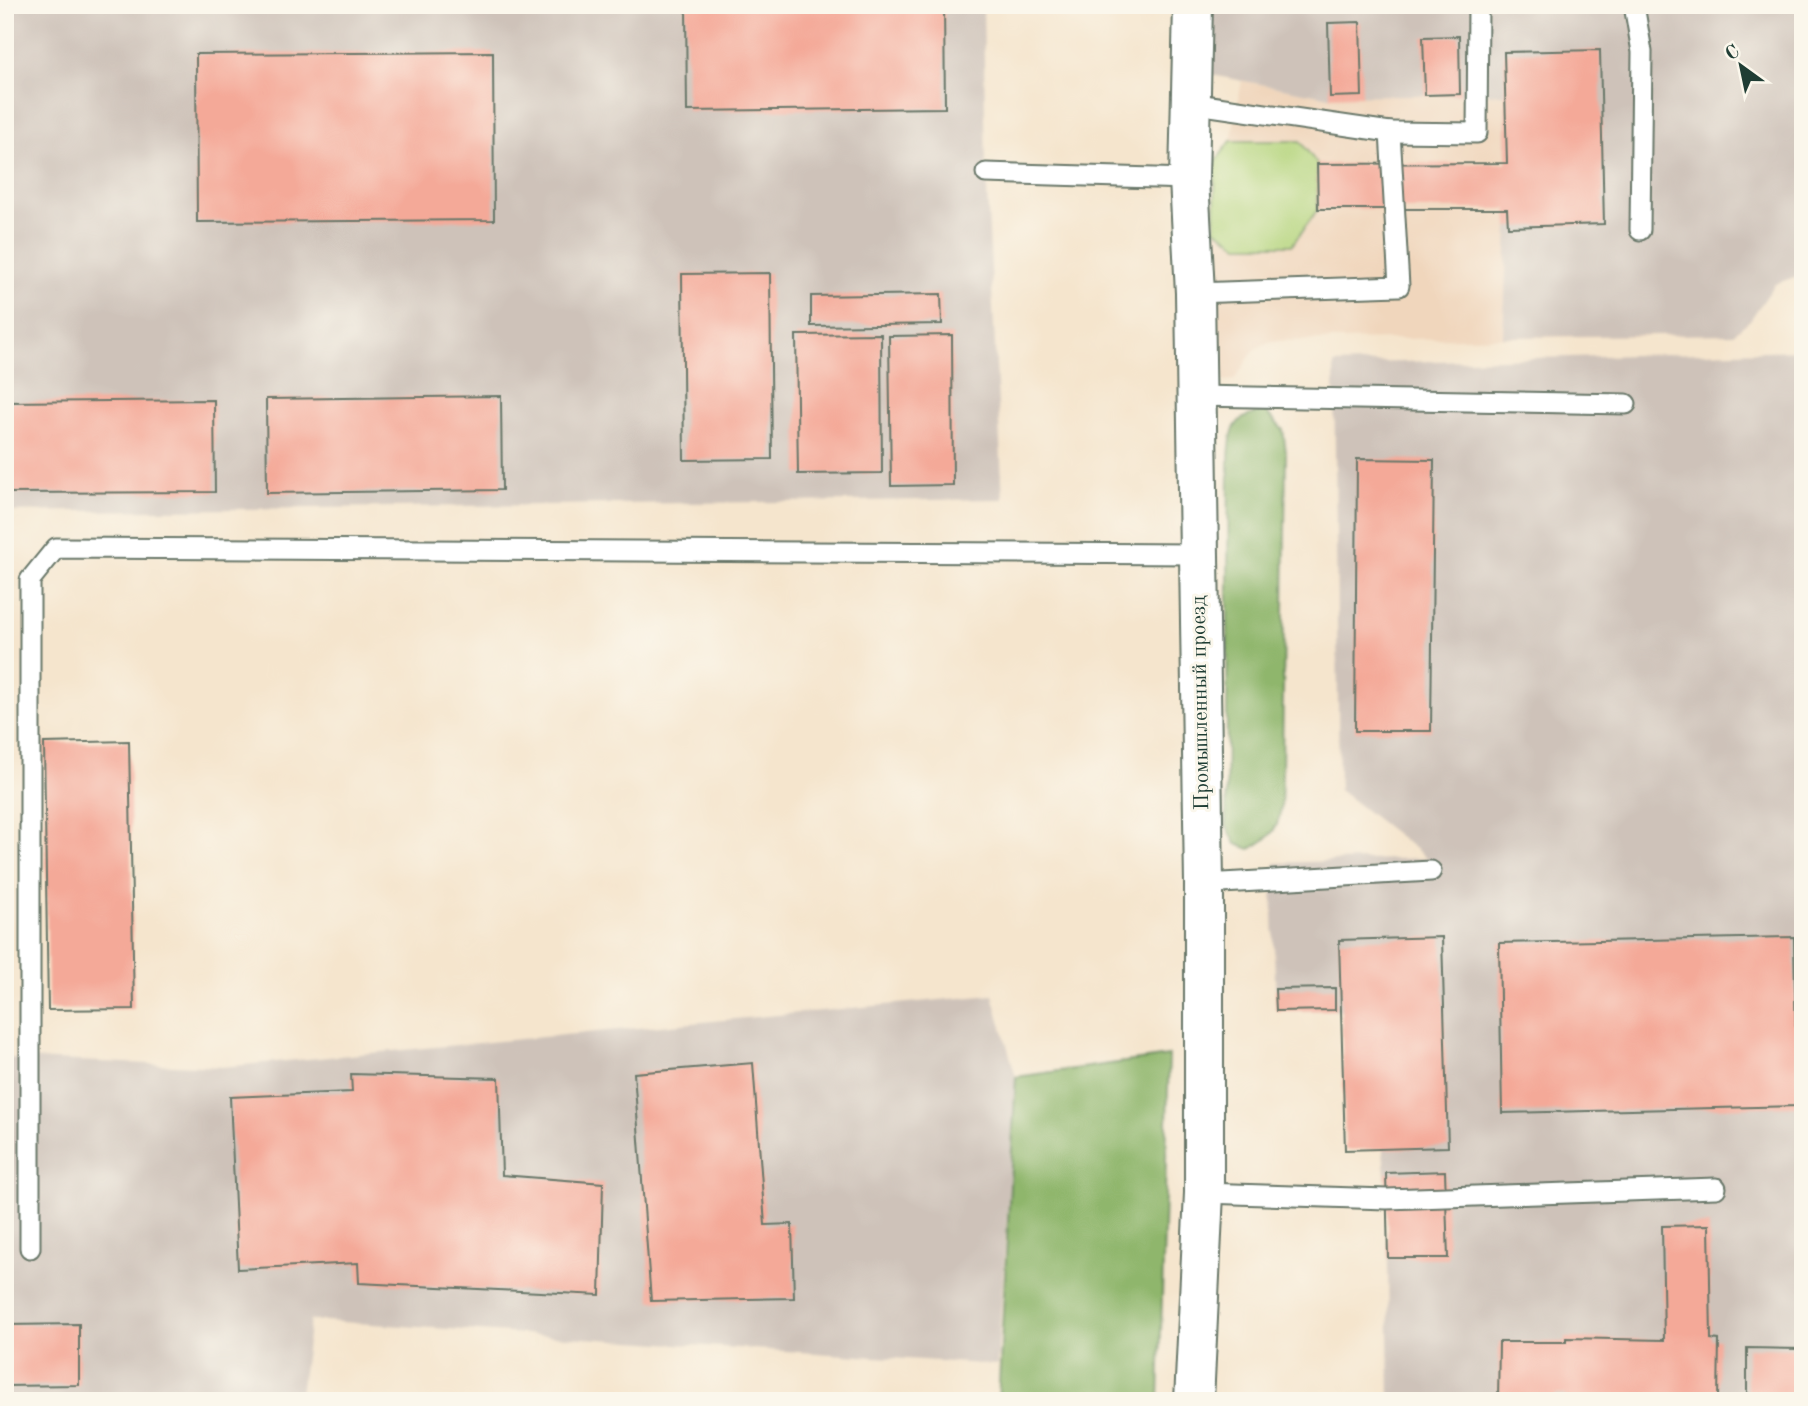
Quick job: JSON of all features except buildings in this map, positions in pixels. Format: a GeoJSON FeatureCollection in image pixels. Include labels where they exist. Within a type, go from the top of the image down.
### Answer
{"type":"FeatureCollection","features":[{"type":"Feature","properties":{"kind":"street","name":"Промышленный проезд"},"geometry":{"type":"LineString","coordinates":[[1193,5],[1189,179],[1195,293],[1204,884],[1204,1193],[1194,1401]]}},
{"type":"Feature","properties":{"kind":"lane"},"geometry":{"type":"LineString","coordinates":[[1190,103],[1390,132],[1477,133],[1478,5]]}},
{"type":"Feature","properties":{"kind":"lane"},"geometry":{"type":"LineString","coordinates":[[1634,5],[1642,52],[1640,230]]}},
{"type":"Feature","properties":{"kind":"lane"},"geometry":{"type":"LineString","coordinates":[[1195,293],[1399,286],[1390,132]]}},
{"type":"Feature","properties":{"kind":"lane"},"geometry":{"type":"LineString","coordinates":[[986,173],[1189,179]]}},
{"type":"Feature","properties":{"kind":"lane"},"geometry":{"type":"LineString","coordinates":[[1196,396],[1626,404]]}},
{"type":"Feature","properties":{"kind":"lane"},"geometry":{"type":"LineString","coordinates":[[30,1248],[30,580],[56,548],[1199,554]]}},
{"type":"Feature","properties":{"kind":"lane"},"geometry":{"type":"LineString","coordinates":[[1204,884],[1431,872]]}},
{"type":"Feature","properties":{"kind":"lane"},"geometry":{"type":"LineString","coordinates":[[1204,1193],[1387,1199],[1716,1188]]}},
{"type":"Feature","properties":{"kind":"shaded area"},"geometry":{"type":"Polygon","coordinates":[[[5,5],[983,5],[986,173],[1003,499],[5,512],[5,5]]]}},
{"type":"Feature","properties":{"kind":"shaded area"},"geometry":{"type":"Polygon","coordinates":[[[1211,5],[1803,5],[1803,306],[1800,275],[1775,284],[1750,320],[1733,334],[1503,337],[1508,227],[1505,94],[1325,96],[1206,74],[1211,5]]]}},
{"type":"Feature","properties":{"kind":"shaded area"},"geometry":{"type":"Polygon","coordinates":[[[1242,81],[1325,96],[1505,94],[1750,320],[1733,334],[1272,341],[1255,349],[1234,380],[1217,381],[1215,162],[1231,141],[1242,81]]]}},
{"type":"Feature","properties":{"kind":"shaded area"},"geometry":{"type":"Polygon","coordinates":[[[1803,350],[1803,1401],[1390,1401],[1387,1199],[1383,1149],[1341,1010],[1276,1011],[1272,880],[1275,863],[1427,858],[1339,790],[1334,364],[1803,350]]]}},
{"type":"Feature","properties":{"kind":"shaded area"},"geometry":{"type":"Polygon","coordinates":[[[993,995],[1016,1077],[997,1365],[310,1320],[299,1401],[5,1401],[5,1058],[222,1067],[993,995]]]}},
{"type":"Feature","properties":{"kind":"green space"},"geometry":{"type":"Polygon","coordinates":[[[1231,141],[1300,141],[1317,164],[1318,209],[1292,245],[1239,245],[1215,229],[1215,162],[1231,141]]]}},
{"type":"Feature","properties":{"kind":"green space"},"geometry":{"type":"Polygon","coordinates":[[[1266,412],[1283,430],[1286,452],[1281,809],[1276,827],[1270,835],[1250,849],[1236,844],[1226,825],[1229,458],[1233,431],[1240,420],[1266,412]]]}},
{"type":"Feature","properties":{"kind":"green space"},"geometry":{"type":"Polygon","coordinates":[[[1169,1056],[1159,1401],[998,1401],[1016,1077],[1169,1056]]]}}]}
